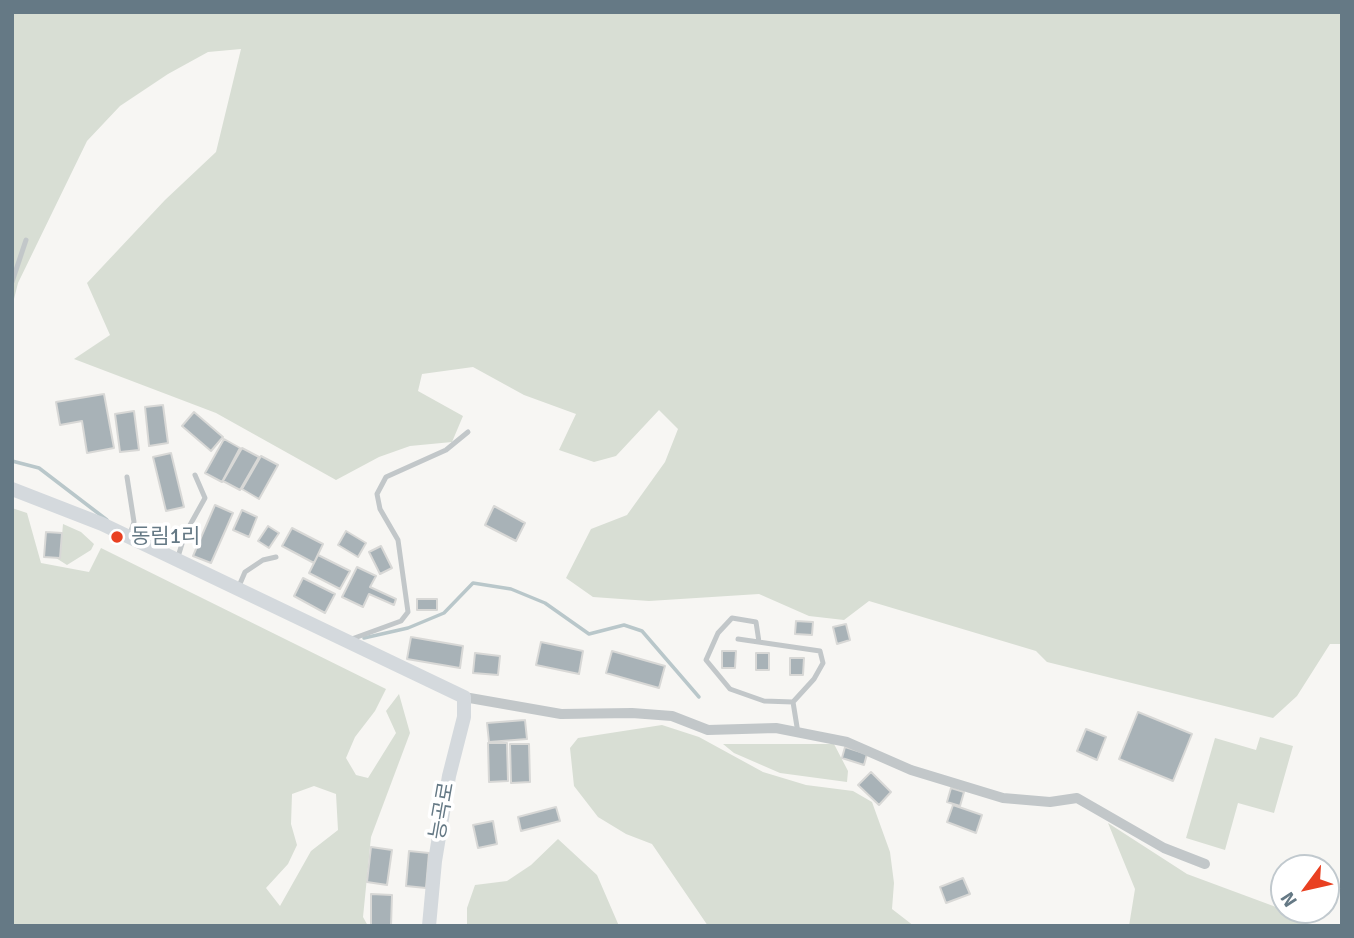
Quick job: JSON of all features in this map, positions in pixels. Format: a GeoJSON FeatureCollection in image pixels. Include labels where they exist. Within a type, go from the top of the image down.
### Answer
{"type":"FeatureCollection","features":[{"type":"Feature","properties":{"kind":"street"},"geometry":{"type":"LineString","coordinates":[[12,489],[129,537],[464,697],[561,714],[632,713],[672,716],[708,730],[776,728],[847,742],[911,770],[1003,798],[1051,802],[1077,798],[1164,848],[1205,864]]}},
{"type":"Feature","properties":{"kind":"street","name":"능곡로"},"geometry":{"type":"LineString","coordinates":[[429,926],[435,861],[449,776],[464,717],[464,697]]}},
{"type":"Feature","properties":{"kind":"lane"},"geometry":{"type":"LineString","coordinates":[[12,282],[26,240]]}},
{"type":"Feature","properties":{"kind":"lane"},"geometry":{"type":"LineString","coordinates":[[346,641],[401,621],[408,612],[398,540],[380,509],[377,494],[386,477],[446,450],[468,432]]}},
{"type":"Feature","properties":{"kind":"lane"},"geometry":{"type":"LineString","coordinates":[[177,560],[186,534],[205,498],[195,475]]}},
{"type":"Feature","properties":{"kind":"lane"},"geometry":{"type":"LineString","coordinates":[[127,477],[134,522],[129,537]]}},
{"type":"Feature","properties":{"kind":"lane"},"geometry":{"type":"LineString","coordinates":[[237,589],[245,572],[263,560],[276,557]]}},
{"type":"Feature","properties":{"kind":"lane"},"geometry":{"type":"LineString","coordinates":[[738,639],[820,652],[823,663],[814,679],[793,702],[764,701],[730,689],[706,660],[718,633],[732,618],[756,622],[759,642]]}},
{"type":"Feature","properties":{"kind":"lane"},"geometry":{"type":"LineString","coordinates":[[793,702],[798,733]]}},
{"type":"Feature","properties":{"kind":"shaded area"},"geometry":{"type":"Polygon","coordinates":[[[12,12],[1342,12],[1342,644],[1330,644],[1297,696],[1273,718],[1047,662],[1036,651],[869,601],[844,620],[809,616],[759,594],[649,601],[593,597],[566,578],[591,529],[627,515],[665,462],[678,429],[659,410],[616,456],[594,462],[559,450],[576,414],[524,395],[473,367],[422,374],[418,391],[463,416],[452,442],[410,446],[379,457],[336,480],[216,413],[74,359],[110,335],[87,283],[165,200],[216,152],[241,49],[208,52],[168,74],[120,106],[87,141],[18,283],[12,307],[12,12]]]}},
{"type":"Feature","properties":{"kind":"shaded area"},"geometry":{"type":"Polygon","coordinates":[[[12,508],[27,513],[41,563],[89,572],[101,548],[386,689],[375,711],[355,737],[346,758],[356,775],[368,778],[396,733],[386,711],[399,694],[410,733],[371,837],[363,917],[368,926],[12,926],[12,508]],[[314,786],[292,794],[291,824],[297,845],[288,864],[266,888],[280,906],[311,851],[338,830],[336,794],[314,786]]]}},
{"type":"Feature","properties":{"kind":"shaded area"},"geometry":{"type":"Polygon","coordinates":[[[63,524],[81,532],[94,544],[91,550],[67,565],[56,558],[60,558],[63,524]]]}},
{"type":"Feature","properties":{"kind":"shaded area"},"geometry":{"type":"Polygon","coordinates":[[[662,725],[699,737],[763,772],[806,785],[853,791],[872,802],[890,852],[894,883],[892,909],[914,926],[708,926],[652,844],[626,834],[598,817],[574,786],[570,748],[578,738],[662,725]]]}},
{"type":"Feature","properties":{"kind":"shaded area"},"geometry":{"type":"Polygon","coordinates":[[[1260,737],[1293,746],[1274,813],[1238,803],[1225,850],[1186,838],[1215,738],[1256,750],[1260,737]]]}},
{"type":"Feature","properties":{"kind":"shaded area"},"geometry":{"type":"Polygon","coordinates":[[[723,744],[834,744],[848,771],[847,782],[780,773],[734,753],[723,744]]]}},
{"type":"Feature","properties":{"kind":"shaded area"},"geometry":{"type":"Polygon","coordinates":[[[1108,823],[1187,874],[1270,905],[1270,924],[1313,926],[1129,926],[1135,889],[1108,823]]]}},
{"type":"Feature","properties":{"kind":"shaded area"},"geometry":{"type":"Polygon","coordinates":[[[558,839],[597,875],[619,926],[467,926],[467,908],[475,885],[507,881],[531,865],[558,839]]]}},
{"type":"Feature","properties":{"kind":"building"},"geometry":{"type":"Polygon","coordinates":[[[104,394],[114,448],[87,453],[82,421],[60,425],[56,402],[104,394]]]}},
{"type":"Feature","properties":{"kind":"building"},"geometry":{"type":"Polygon","coordinates":[[[163,405],[168,443],[149,446],[145,407],[163,405]]]}},
{"type":"Feature","properties":{"kind":"building"},"geometry":{"type":"Polygon","coordinates":[[[134,411],[139,450],[120,452],[115,414],[134,411]]]}},
{"type":"Feature","properties":{"kind":"building"},"geometry":{"type":"Polygon","coordinates":[[[194,412],[223,437],[211,451],[182,426],[194,412]]]}},
{"type":"Feature","properties":{"kind":"building"},"geometry":{"type":"Polygon","coordinates":[[[224,439],[240,448],[222,482],[205,473],[224,439]]]}},
{"type":"Feature","properties":{"kind":"building"},"geometry":{"type":"Polygon","coordinates":[[[242,448],[259,457],[240,490],[223,481],[242,448]]]}},
{"type":"Feature","properties":{"kind":"building"},"geometry":{"type":"Polygon","coordinates":[[[171,453],[184,507],[166,511],[153,457],[171,453]]]}},
{"type":"Feature","properties":{"kind":"building"},"geometry":{"type":"Polygon","coordinates":[[[261,456],[278,465],[259,499],[242,489],[261,456]]]}},
{"type":"Feature","properties":{"kind":"building"},"geometry":{"type":"Polygon","coordinates":[[[215,505],[233,513],[211,563],[193,556],[215,505]]]}},
{"type":"Feature","properties":{"kind":"building"},"geometry":{"type":"Polygon","coordinates":[[[494,506],[525,523],[516,541],[485,525],[494,506]]]}},
{"type":"Feature","properties":{"kind":"building"},"geometry":{"type":"Polygon","coordinates":[[[242,510],[257,517],[249,537],[233,530],[242,510]]]}},
{"type":"Feature","properties":{"kind":"building"},"geometry":{"type":"Polygon","coordinates":[[[268,526],[279,533],[269,548],[258,541],[268,526]]]}},
{"type":"Feature","properties":{"kind":"building"},"geometry":{"type":"Polygon","coordinates":[[[292,528],[323,544],[314,563],[282,546],[292,528]]]}},
{"type":"Feature","properties":{"kind":"building"},"geometry":{"type":"Polygon","coordinates":[[[346,531],[366,543],[358,557],[338,545],[346,531]]]}},
{"type":"Feature","properties":{"kind":"building"},"geometry":{"type":"Polygon","coordinates":[[[46,532],[62,533],[60,558],[44,557],[46,532]]]}},
{"type":"Feature","properties":{"kind":"building"},"geometry":{"type":"Polygon","coordinates":[[[381,546],[392,568],[380,574],[369,552],[381,546]]]}},
{"type":"Feature","properties":{"kind":"building"},"geometry":{"type":"Polygon","coordinates":[[[318,555],[350,571],[340,589],[309,573],[318,555]]]}},
{"type":"Feature","properties":{"kind":"building"},"geometry":{"type":"Polygon","coordinates":[[[357,567],[376,576],[370,587],[396,599],[394,605],[369,594],[363,607],[342,597],[357,567]]]}},
{"type":"Feature","properties":{"kind":"building"},"geometry":{"type":"Polygon","coordinates":[[[303,578],[335,594],[325,613],[294,596],[303,578]]]}},
{"type":"Feature","properties":{"kind":"building"},"geometry":{"type":"Polygon","coordinates":[[[417,599],[437,599],[437,610],[417,610],[417,599]]]}},
{"type":"Feature","properties":{"kind":"building"},"geometry":{"type":"Polygon","coordinates":[[[796,621],[813,622],[812,635],[795,634],[796,621]]]}},
{"type":"Feature","properties":{"kind":"building"},"geometry":{"type":"Polygon","coordinates":[[[846,624],[850,640],[837,644],[833,627],[846,624]]]}},
{"type":"Feature","properties":{"kind":"building"},"geometry":{"type":"Polygon","coordinates":[[[411,637],[463,646],[460,668],[407,659],[411,637]]]}},
{"type":"Feature","properties":{"kind":"building"},"geometry":{"type":"Polygon","coordinates":[[[541,642],[583,651],[579,674],[536,665],[541,642]]]}},
{"type":"Feature","properties":{"kind":"building"},"geometry":{"type":"Polygon","coordinates":[[[612,651],[665,666],[659,688],[606,673],[612,651]]]}},
{"type":"Feature","properties":{"kind":"building"},"geometry":{"type":"Polygon","coordinates":[[[722,651],[736,651],[735,668],[722,668],[722,651]]]}},
{"type":"Feature","properties":{"kind":"building"},"geometry":{"type":"Polygon","coordinates":[[[475,653],[500,656],[498,675],[473,673],[475,653]]]}},
{"type":"Feature","properties":{"kind":"building"},"geometry":{"type":"Polygon","coordinates":[[[756,653],[769,653],[769,670],[756,670],[756,653]]]}},
{"type":"Feature","properties":{"kind":"building"},"geometry":{"type":"Polygon","coordinates":[[[790,658],[804,658],[803,675],[790,675],[790,658]]]}},
{"type":"Feature","properties":{"kind":"building"},"geometry":{"type":"Polygon","coordinates":[[[1138,712],[1192,734],[1173,781],[1119,759],[1138,712]]]}},
{"type":"Feature","properties":{"kind":"building"},"geometry":{"type":"Polygon","coordinates":[[[525,720],[527,739],[489,742],[487,723],[525,720]]]}},
{"type":"Feature","properties":{"kind":"building"},"geometry":{"type":"Polygon","coordinates":[[[1086,729],[1106,737],[1097,760],[1077,751],[1086,729]]]}},
{"type":"Feature","properties":{"kind":"building"},"geometry":{"type":"Polygon","coordinates":[[[488,743],[507,743],[508,781],[489,782],[488,743]]]}},
{"type":"Feature","properties":{"kind":"building"},"geometry":{"type":"Polygon","coordinates":[[[510,744],[529,744],[530,782],[511,783],[510,744]]]}},
{"type":"Feature","properties":{"kind":"building"},"geometry":{"type":"Polygon","coordinates":[[[845,747],[867,754],[864,765],[842,758],[845,747]]]}},
{"type":"Feature","properties":{"kind":"building"},"geometry":{"type":"Polygon","coordinates":[[[871,772],[891,792],[879,805],[858,785],[871,772]]]}},
{"type":"Feature","properties":{"kind":"building"},"geometry":{"type":"Polygon","coordinates":[[[951,788],[964,792],[960,806],[947,802],[951,788]]]}},
{"type":"Feature","properties":{"kind":"building"},"geometry":{"type":"Polygon","coordinates":[[[953,805],[982,815],[976,833],[947,822],[953,805]]]}},
{"type":"Feature","properties":{"kind":"building"},"geometry":{"type":"Polygon","coordinates":[[[556,807],[560,821],[521,831],[518,817],[556,807]]]}},
{"type":"Feature","properties":{"kind":"building"},"geometry":{"type":"Polygon","coordinates":[[[493,821],[497,844],[478,848],[473,825],[493,821]]]}},
{"type":"Feature","properties":{"kind":"building"},"geometry":{"type":"Polygon","coordinates":[[[371,847],[392,850],[387,885],[367,882],[371,847]]]}},
{"type":"Feature","properties":{"kind":"building"},"geometry":{"type":"Polygon","coordinates":[[[409,851],[429,853],[426,888],[406,886],[409,851]]]}},
{"type":"Feature","properties":{"kind":"building"},"geometry":{"type":"Polygon","coordinates":[[[963,878],[970,894],[946,903],[940,887],[963,878]]]}},
{"type":"Feature","properties":{"kind":"building"},"geometry":{"type":"Polygon","coordinates":[[[371,894],[392,895],[391,926],[371,926],[371,894]]]}},
{"type":"Feature","properties":{"kind":"waterway"},"geometry":{"type":"LineString","coordinates":[[12,461],[39,468],[107,520]]}},
{"type":"Feature","properties":{"kind":"waterway"},"geometry":{"type":"LineString","coordinates":[[364,638],[408,628],[444,613],[473,583],[511,589],[545,603],[589,634],[624,625],[642,631],[699,697]]}},
{"type":"Feature","properties":{"kind":"place","name":"동림1리"},"geometry":{"type":"Point","coordinates":[117,537]}}]}
